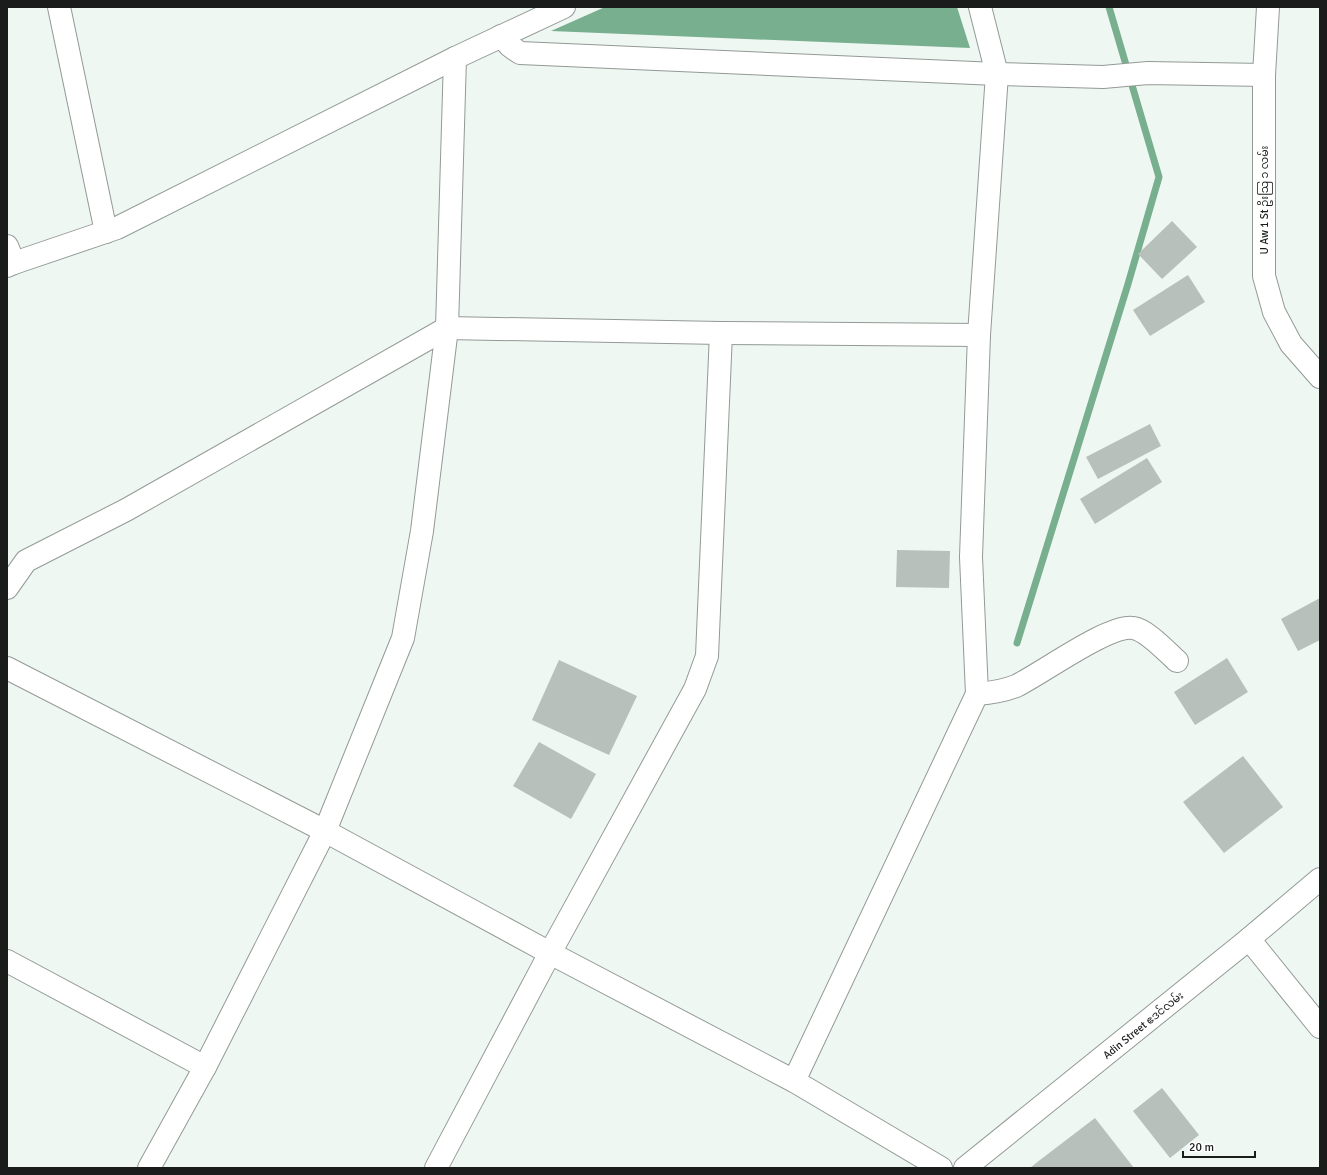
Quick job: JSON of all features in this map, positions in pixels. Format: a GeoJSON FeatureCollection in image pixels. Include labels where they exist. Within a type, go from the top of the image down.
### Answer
{"type":"FeatureCollection","features":[{"type":"Feature","properties":{"kind":"street"},"geometry":{"type":"LineString","coordinates":[[59,7],[106,232]]}},
{"type":"Feature","properties":{"kind":"street"},"geometry":{"type":"LineString","coordinates":[[10,258],[117,228],[455,58],[564,7]]}},
{"type":"Feature","properties":{"kind":"street"},"geometry":{"type":"LineString","coordinates":[[794,1081],[985,693],[971,557],[979,335],[997,74],[980,7]]}},
{"type":"Feature","properties":{"kind":"street","name":"U Aw 1 St ဥိးသြ ၁ လမ်း"},"geometry":{"type":"LineString","coordinates":[[1268,7],[1264,75],[1264,276],[1274,312],[1291,344],[1320,377]]}},
{"type":"Feature","properties":{"kind":"street"},"geometry":{"type":"LineString","coordinates":[[501,36],[510,46],[520,53],[997,74],[1103,77],[1148,73],[1264,75]]}},
{"type":"Feature","properties":{"kind":"street"},"geometry":{"type":"LineString","coordinates":[[149,1168],[205,1067],[325,831],[403,638],[422,531],[447,328],[455,58]]}},
{"type":"Feature","properties":{"kind":"street"},"geometry":{"type":"LineString","coordinates":[[7,588],[26,560],[126,510],[447,328],[720,333],[979,335]]}},
{"type":"Feature","properties":{"kind":"street"},"geometry":{"type":"LineString","coordinates":[[436,1168],[550,953],[695,689],[707,656],[720,333]]}},
{"type":"Feature","properties":{"kind":"street"},"geometry":{"type":"LineString","coordinates":[[985,693],[1015,686],[1105,634],[1124,628],[1133,628],[1145,632],[1177,661]]}},
{"type":"Feature","properties":{"kind":"street"},"geometry":{"type":"LineString","coordinates":[[7,668],[325,831],[550,953],[794,1081],[941,1168]]}},
{"type":"Feature","properties":{"kind":"street","name":"Adin Street ဧဒင်လမ်း"},"geometry":{"type":"LineString","coordinates":[[965,1168],[1320,880]]}},
{"type":"Feature","properties":{"kind":"street"},"geometry":{"type":"LineString","coordinates":[[1249,939],[1320,1027]]}},
{"type":"Feature","properties":{"kind":"street"},"geometry":{"type":"LineString","coordinates":[[7,961],[205,1067]]}},
{"type":"Feature","properties":{"kind":"shaded area"},"geometry":{"type":"Polygon","coordinates":[[[605,7],[957,7],[970,48],[551,31],[605,7]]]}},
{"type":"Feature","properties":{"kind":"building"},"geometry":{"type":"Polygon","coordinates":[[[1172,221],[1197,247],[1162,279],[1138,254],[1172,221]]]}},
{"type":"Feature","properties":{"kind":"building"},"geometry":{"type":"Polygon","coordinates":[[[1188,275],[1205,302],[1150,336],[1133,310],[1188,275]]]}},
{"type":"Feature","properties":{"kind":"building"},"geometry":{"type":"Polygon","coordinates":[[[1150,424],[1161,446],[1098,479],[1086,457],[1150,424]]]}},
{"type":"Feature","properties":{"kind":"building"},"geometry":{"type":"Polygon","coordinates":[[[1147,458],[1162,482],[1095,524],[1080,499],[1147,458]]]}},
{"type":"Feature","properties":{"kind":"building"},"geometry":{"type":"Polygon","coordinates":[[[897,550],[950,551],[949,588],[896,587],[897,550]]]}},
{"type":"Feature","properties":{"kind":"building"},"geometry":{"type":"Polygon","coordinates":[[[1320,598],[1320,640],[1298,651],[1281,619],[1320,598]]]}},
{"type":"Feature","properties":{"kind":"building"},"geometry":{"type":"Polygon","coordinates":[[[1227,658],[1248,692],[1195,725],[1174,692],[1227,658]]]}},
{"type":"Feature","properties":{"kind":"building"},"geometry":{"type":"Polygon","coordinates":[[[559,660],[637,696],[609,755],[532,720],[559,660]]]}},
{"type":"Feature","properties":{"kind":"building"},"geometry":{"type":"Polygon","coordinates":[[[539,742],[596,774],[571,819],[513,786],[539,742]]]}},
{"type":"Feature","properties":{"kind":"building"},"geometry":{"type":"Polygon","coordinates":[[[1243,756],[1283,807],[1224,853],[1183,802],[1243,756]]]}},
{"type":"Feature","properties":{"kind":"building"},"geometry":{"type":"Polygon","coordinates":[[[1162,1088],[1199,1135],[1170,1158],[1133,1111],[1162,1088]]]}},
{"type":"Feature","properties":{"kind":"building"},"geometry":{"type":"Polygon","coordinates":[[[1095,1118],[1134,1168],[1030,1168],[1040,1160],[1095,1118]]]}},
{"type":"Feature","properties":{"kind":"waterway"},"geometry":{"type":"LineString","coordinates":[[1017,643],[1128,284],[1159,177],[1109,7]]}}]}
